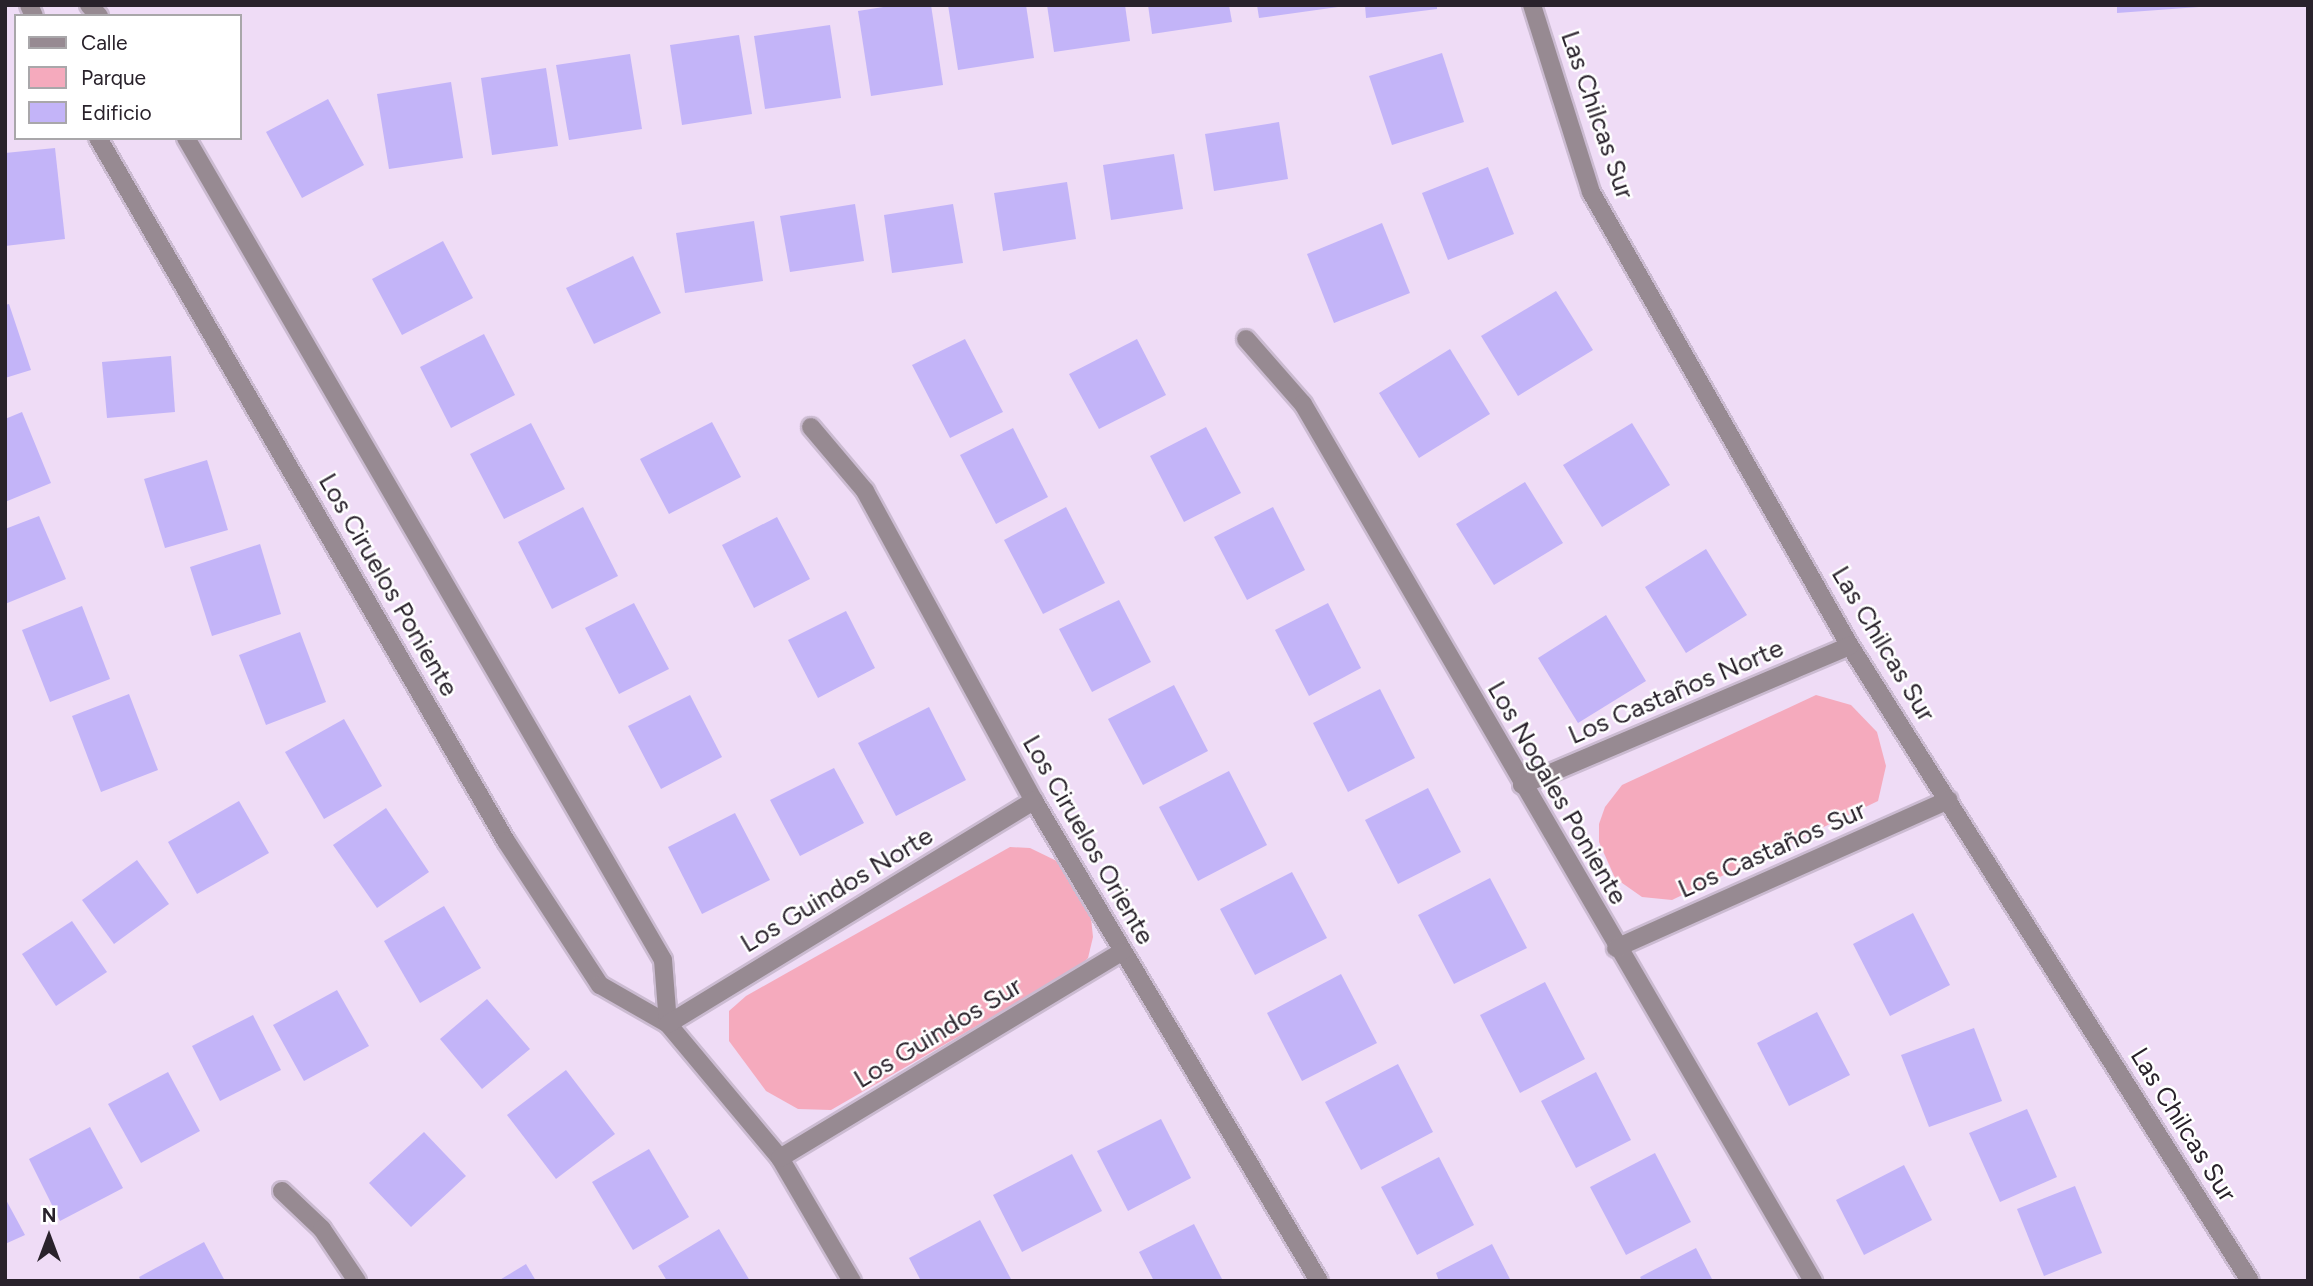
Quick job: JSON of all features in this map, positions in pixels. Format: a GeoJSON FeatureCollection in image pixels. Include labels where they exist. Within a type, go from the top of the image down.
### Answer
{"type":"FeatureCollection","features":[{"type":"Feature","properties":{"kind":"street","name":"Las Chilcas Sur"},"geometry":{"type":"LineString","coordinates":[[1532,5],[1591,192],[1850,646],[2249,1281]]}},
{"type":"Feature","properties":{"kind":"street","name":"Los Ciruelos Poniente"},"geometry":{"type":"LineString","coordinates":[[99,140],[513,852],[600,985],[667,1024],[780,1158],[852,1281]]}},
{"type":"Feature","properties":{"kind":"street","name":"Los Ciruelos Poniente"},"geometry":{"type":"LineString","coordinates":[[188,140],[663,961],[667,1024]]}},
{"type":"Feature","properties":{"kind":"street","name":"Los Nogales Poniente"},"geometry":{"type":"LineString","coordinates":[[1246,339],[1303,404],[1616,948],[1812,1281]]}},
{"type":"Feature","properties":{"kind":"street","name":"Los Ciruelos Oriente"},"geometry":{"type":"LineString","coordinates":[[811,427],[865,491],[1034,801],[1319,1281]]}},
{"type":"Feature","properties":{"kind":"street","name":"Los Castaños Norte"},"geometry":{"type":"LineString","coordinates":[[1522,785],[1850,646]]}},
{"type":"Feature","properties":{"kind":"street","name":"Los Castaños Sur"},"geometry":{"type":"LineString","coordinates":[[1616,948],[1949,800]]}},
{"type":"Feature","properties":{"kind":"street","name":"Los Guindos Norte"},"geometry":{"type":"LineString","coordinates":[[667,1024],[1034,801]]}},
{"type":"Feature","properties":{"kind":"street","name":"Los Guindos Sur"},"geometry":{"type":"LineString","coordinates":[[780,1158],[1122,952]]}},
{"type":"Feature","properties":{"kind":"street"},"geometry":{"type":"LineString","coordinates":[[282,1191],[322,1229],[357,1281]]}},
{"type":"Feature","properties":{"kind":"green space"},"geometry":{"type":"Polygon","coordinates":[[[1816,695],[1851,705],[1877,732],[1886,766],[1878,801],[1672,900],[1642,897],[1615,878],[1599,842],[1599,824],[1605,807],[1622,785],[1816,695]]]}},
{"type":"Feature","properties":{"kind":"green space"},"geometry":{"type":"Polygon","coordinates":[[[1010,847],[1030,848],[1065,865],[1089,899],[1093,937],[1088,958],[1079,967],[831,1110],[798,1109],[766,1091],[729,1041],[729,1011],[746,996],[1010,847]]]}},
{"type":"Feature","properties":{"kind":"building"},"geometry":{"type":"Polygon","coordinates":[[[896,5],[931,5],[943,85],[871,96],[858,11],[896,5]]]}},
{"type":"Feature","properties":{"kind":"building"},"geometry":{"type":"Polygon","coordinates":[[[948,5],[1026,5],[1034,58],[958,70],[948,5]]]}},
{"type":"Feature","properties":{"kind":"building"},"geometry":{"type":"Polygon","coordinates":[[[1047,5],[1125,5],[1130,41],[1054,52],[1047,5]]]}},
{"type":"Feature","properties":{"kind":"building"},"geometry":{"type":"Polygon","coordinates":[[[1148,5],[1229,5],[1232,22],[1152,34],[1148,5]]]}},
{"type":"Feature","properties":{"kind":"building"},"geometry":{"type":"Polygon","coordinates":[[[1257,5],[1338,5],[1338,7],[1259,18],[1257,5]]]}},
{"type":"Feature","properties":{"kind":"building"},"geometry":{"type":"Polygon","coordinates":[[[1365,5],[1437,5],[1437,9],[1366,18],[1365,5]]]}},
{"type":"Feature","properties":{"kind":"building"},"geometry":{"type":"Polygon","coordinates":[[[2117,5],[2199,5],[2199,7],[2117,13],[2117,5]]]}},
{"type":"Feature","properties":{"kind":"building"},"geometry":{"type":"Polygon","coordinates":[[[830,25],[841,98],[765,109],[754,36],[830,25]]]}},
{"type":"Feature","properties":{"kind":"building"},"geometry":{"type":"Polygon","coordinates":[[[739,35],[752,114],[682,125],[670,45],[739,35]]]}},
{"type":"Feature","properties":{"kind":"building"},"geometry":{"type":"Polygon","coordinates":[[[1442,53],[1464,122],[1392,145],[1369,76],[1442,53]]]}},
{"type":"Feature","properties":{"kind":"building"},"geometry":{"type":"Polygon","coordinates":[[[630,54],[642,129],[569,140],[556,65],[630,54]]]}},
{"type":"Feature","properties":{"kind":"building"},"geometry":{"type":"Polygon","coordinates":[[[546,68],[558,146],[492,155],[481,78],[546,68]]]}},
{"type":"Feature","properties":{"kind":"building"},"geometry":{"type":"Polygon","coordinates":[[[451,82],[463,158],[389,169],[377,94],[451,82]]]}},
{"type":"Feature","properties":{"kind":"building"},"geometry":{"type":"Polygon","coordinates":[[[328,99],[364,165],[302,198],[266,132],[328,99]]]}},
{"type":"Feature","properties":{"kind":"building"},"geometry":{"type":"Polygon","coordinates":[[[1279,122],[1288,179],[1214,191],[1205,134],[1279,122]]]}},
{"type":"Feature","properties":{"kind":"building"},"geometry":{"type":"Polygon","coordinates":[[[55,148],[65,239],[5,246],[5,153],[55,148]]]}},
{"type":"Feature","properties":{"kind":"building"},"geometry":{"type":"Polygon","coordinates":[[[1174,154],[1183,209],[1111,220],[1103,165],[1174,154]]]}},
{"type":"Feature","properties":{"kind":"building"},"geometry":{"type":"Polygon","coordinates":[[[1488,167],[1514,234],[1448,260],[1422,193],[1488,167]]]}},
{"type":"Feature","properties":{"kind":"building"},"geometry":{"type":"Polygon","coordinates":[[[1067,182],[1076,239],[1003,251],[994,193],[1067,182]]]}},
{"type":"Feature","properties":{"kind":"building"},"geometry":{"type":"Polygon","coordinates":[[[855,204],[864,261],[790,272],[780,216],[855,204]]]}},
{"type":"Feature","properties":{"kind":"building"},"geometry":{"type":"Polygon","coordinates":[[[953,204],[963,263],[892,273],[884,215],[953,204]]]}},
{"type":"Feature","properties":{"kind":"building"},"geometry":{"type":"Polygon","coordinates":[[[754,221],[763,281],[685,293],[676,233],[754,221]]]}},
{"type":"Feature","properties":{"kind":"building"},"geometry":{"type":"Polygon","coordinates":[[[1382,223],[1410,293],[1334,323],[1307,254],[1382,223]]]}},
{"type":"Feature","properties":{"kind":"building"},"geometry":{"type":"Polygon","coordinates":[[[443,241],[473,298],[402,335],[372,279],[443,241]]]}},
{"type":"Feature","properties":{"kind":"building"},"geometry":{"type":"Polygon","coordinates":[[[633,256],[661,313],[594,344],[566,288],[633,256]]]}},
{"type":"Feature","properties":{"kind":"building"},"geometry":{"type":"Polygon","coordinates":[[[1556,291],[1593,350],[1518,396],[1481,336],[1556,291]]]}},
{"type":"Feature","properties":{"kind":"building"},"geometry":{"type":"Polygon","coordinates":[[[9,304],[31,370],[5,378],[5,305],[9,304]]]}},
{"type":"Feature","properties":{"kind":"building"},"geometry":{"type":"Polygon","coordinates":[[[484,334],[515,395],[451,428],[420,367],[484,334]]]}},
{"type":"Feature","properties":{"kind":"building"},"geometry":{"type":"Polygon","coordinates":[[[965,339],[1003,412],[950,438],[912,365],[965,339]]]}},
{"type":"Feature","properties":{"kind":"building"},"geometry":{"type":"Polygon","coordinates":[[[1137,339],[1166,395],[1099,429],[1069,374],[1137,339]]]}},
{"type":"Feature","properties":{"kind":"building"},"geometry":{"type":"Polygon","coordinates":[[[1450,349],[1490,414],[1419,458],[1379,393],[1450,349]]]}},
{"type":"Feature","properties":{"kind":"building"},"geometry":{"type":"Polygon","coordinates":[[[171,356],[175,412],[107,418],[102,362],[171,356]]]}},
{"type":"Feature","properties":{"kind":"building"},"geometry":{"type":"Polygon","coordinates":[[[22,412],[51,483],[5,502],[5,419],[22,412]]]}},
{"type":"Feature","properties":{"kind":"building"},"geometry":{"type":"Polygon","coordinates":[[[712,422],[741,477],[669,514],[640,459],[712,422]]]}},
{"type":"Feature","properties":{"kind":"building"},"geometry":{"type":"Polygon","coordinates":[[[531,423],[565,489],[504,519],[470,454],[531,423]]]}},
{"type":"Feature","properties":{"kind":"building"},"geometry":{"type":"Polygon","coordinates":[[[1632,423],[1670,485],[1602,527],[1563,465],[1632,423]]]}},
{"type":"Feature","properties":{"kind":"building"},"geometry":{"type":"Polygon","coordinates":[[[1206,427],[1241,493],[1184,522],[1150,456],[1206,427]]]}},
{"type":"Feature","properties":{"kind":"building"},"geometry":{"type":"Polygon","coordinates":[[[1013,428],[1048,497],[996,524],[960,455],[1013,428]]]}},
{"type":"Feature","properties":{"kind":"building"},"geometry":{"type":"Polygon","coordinates":[[[207,460],[228,530],[165,548],[144,479],[207,460]]]}},
{"type":"Feature","properties":{"kind":"building"},"geometry":{"type":"Polygon","coordinates":[[[1525,482],[1563,543],[1494,585],[1456,524],[1525,482]]]}},
{"type":"Feature","properties":{"kind":"building"},"geometry":{"type":"Polygon","coordinates":[[[583,507],[618,576],[552,609],[518,542],[583,507]]]}},
{"type":"Feature","properties":{"kind":"building"},"geometry":{"type":"Polygon","coordinates":[[[1066,507],[1105,583],[1043,614],[1004,540],[1066,507]]]}},
{"type":"Feature","properties":{"kind":"building"},"geometry":{"type":"Polygon","coordinates":[[[1273,507],[1305,570],[1247,600],[1214,537],[1273,507]]]}},
{"type":"Feature","properties":{"kind":"building"},"geometry":{"type":"Polygon","coordinates":[[[39,516],[66,579],[5,604],[5,529],[39,516]]]}},
{"type":"Feature","properties":{"kind":"building"},"geometry":{"type":"Polygon","coordinates":[[[777,517],[810,579],[754,608],[722,545],[777,517]]]}},
{"type":"Feature","properties":{"kind":"building"},"geometry":{"type":"Polygon","coordinates":[[[260,544],[281,614],[212,636],[190,567],[260,544]]]}},
{"type":"Feature","properties":{"kind":"building"},"geometry":{"type":"Polygon","coordinates":[[[1706,549],[1747,615],[1686,653],[1645,587],[1706,549]]]}},
{"type":"Feature","properties":{"kind":"building"},"geometry":{"type":"Polygon","coordinates":[[[1119,600],[1151,662],[1092,692],[1059,629],[1119,600]]]}},
{"type":"Feature","properties":{"kind":"building"},"geometry":{"type":"Polygon","coordinates":[[[634,603],[669,669],[619,694],[585,628],[634,603]]]}},
{"type":"Feature","properties":{"kind":"building"},"geometry":{"type":"Polygon","coordinates":[[[1328,603],[1361,668],[1309,696],[1275,630],[1328,603]]]}},
{"type":"Feature","properties":{"kind":"building"},"geometry":{"type":"Polygon","coordinates":[[[82,606],[110,679],[50,702],[22,630],[82,606]]]}},
{"type":"Feature","properties":{"kind":"building"},"geometry":{"type":"Polygon","coordinates":[[[846,611],[875,668],[818,698],[788,640],[846,611]]]}},
{"type":"Feature","properties":{"kind":"building"},"geometry":{"type":"Polygon","coordinates":[[[1606,615],[1646,681],[1578,723],[1538,658],[1606,615]]]}},
{"type":"Feature","properties":{"kind":"building"},"geometry":{"type":"Polygon","coordinates":[[[300,632],[326,702],[266,725],[239,655],[300,632]]]}},
{"type":"Feature","properties":{"kind":"building"},"geometry":{"type":"Polygon","coordinates":[[[1174,685],[1208,751],[1143,785],[1108,719],[1174,685]]]}},
{"type":"Feature","properties":{"kind":"building"},"geometry":{"type":"Polygon","coordinates":[[[1380,689],[1415,758],[1348,792],[1313,723],[1380,689]]]}},
{"type":"Feature","properties":{"kind":"building"},"geometry":{"type":"Polygon","coordinates":[[[129,694],[158,770],[101,792],[72,716],[129,694]]]}},
{"type":"Feature","properties":{"kind":"building"},"geometry":{"type":"Polygon","coordinates":[[[690,695],[722,757],[661,789],[628,726],[690,695]]]}},
{"type":"Feature","properties":{"kind":"building"},"geometry":{"type":"Polygon","coordinates":[[[929,707],[966,780],[896,816],[858,743],[929,707]]]}},
{"type":"Feature","properties":{"kind":"building"},"geometry":{"type":"Polygon","coordinates":[[[344,719],[382,786],[324,819],[285,752],[344,719]]]}},
{"type":"Feature","properties":{"kind":"building"},"geometry":{"type":"Polygon","coordinates":[[[834,768],[864,823],[800,856],[770,800],[834,768]]]}},
{"type":"Feature","properties":{"kind":"building"},"geometry":{"type":"Polygon","coordinates":[[[1229,771],[1267,845],[1198,881],[1159,807],[1229,771]]]}},
{"type":"Feature","properties":{"kind":"building"},"geometry":{"type":"Polygon","coordinates":[[[1428,788],[1461,852],[1398,884],[1365,820],[1428,788]]]}},
{"type":"Feature","properties":{"kind":"building"},"geometry":{"type":"Polygon","coordinates":[[[239,801],[269,853],[197,894],[168,842],[239,801]]]}},
{"type":"Feature","properties":{"kind":"building"},"geometry":{"type":"Polygon","coordinates":[[[386,808],[429,872],[377,908],[333,845],[386,808]]]}},
{"type":"Feature","properties":{"kind":"building"},"geometry":{"type":"Polygon","coordinates":[[[735,813],[770,880],[702,914],[668,847],[735,813]]]}},
{"type":"Feature","properties":{"kind":"building"},"geometry":{"type":"Polygon","coordinates":[[[137,860],[169,904],[114,944],[82,900],[137,860]]]}},
{"type":"Feature","properties":{"kind":"building"},"geometry":{"type":"Polygon","coordinates":[[[1292,872],[1327,938],[1255,975],[1220,909],[1292,872]]]}},
{"type":"Feature","properties":{"kind":"building"},"geometry":{"type":"Polygon","coordinates":[[[1490,878],[1527,948],[1454,984],[1418,915],[1490,878]]]}},
{"type":"Feature","properties":{"kind":"building"},"geometry":{"type":"Polygon","coordinates":[[[444,906],[481,968],[420,1003],[384,941],[444,906]]]}},
{"type":"Feature","properties":{"kind":"building"},"geometry":{"type":"Polygon","coordinates":[[[1913,913],[1950,985],[1890,1016],[1853,944],[1913,913]]]}},
{"type":"Feature","properties":{"kind":"building"},"geometry":{"type":"Polygon","coordinates":[[[72,921],[107,972],[56,1006],[22,954],[72,921]]]}},
{"type":"Feature","properties":{"kind":"building"},"geometry":{"type":"Polygon","coordinates":[[[1341,974],[1377,1043],[1302,1081],[1267,1013],[1341,974]]]}},
{"type":"Feature","properties":{"kind":"building"},"geometry":{"type":"Polygon","coordinates":[[[1545,982],[1585,1059],[1520,1093],[1480,1015],[1545,982]]]}},
{"type":"Feature","properties":{"kind":"building"},"geometry":{"type":"Polygon","coordinates":[[[337,990],[369,1046],[304,1081],[273,1025],[337,990]]]}},
{"type":"Feature","properties":{"kind":"building"},"geometry":{"type":"Polygon","coordinates":[[[487,999],[530,1049],[482,1089],[440,1039],[487,999]]]}},
{"type":"Feature","properties":{"kind":"building"},"geometry":{"type":"Polygon","coordinates":[[[1817,1012],[1850,1075],[1789,1106],[1757,1043],[1817,1012]]]}},
{"type":"Feature","properties":{"kind":"building"},"geometry":{"type":"Polygon","coordinates":[[[253,1015],[281,1070],[220,1101],[192,1046],[253,1015]]]}},
{"type":"Feature","properties":{"kind":"building"},"geometry":{"type":"Polygon","coordinates":[[[1974,1028],[2002,1101],[1929,1127],[1901,1055],[1974,1028]]]}},
{"type":"Feature","properties":{"kind":"building"},"geometry":{"type":"Polygon","coordinates":[[[1398,1064],[1433,1132],[1361,1170],[1325,1102],[1398,1064]]]}},
{"type":"Feature","properties":{"kind":"building"},"geometry":{"type":"Polygon","coordinates":[[[566,1070],[615,1134],[556,1179],[507,1115],[566,1070]]]}},
{"type":"Feature","properties":{"kind":"building"},"geometry":{"type":"Polygon","coordinates":[[[168,1072],[200,1131],[141,1163],[108,1104],[168,1072]]]}},
{"type":"Feature","properties":{"kind":"building"},"geometry":{"type":"Polygon","coordinates":[[[1596,1072],[1631,1140],[1576,1168],[1541,1101],[1596,1072]]]}},
{"type":"Feature","properties":{"kind":"building"},"geometry":{"type":"Polygon","coordinates":[[[2027,1109],[2057,1177],[2000,1202],[1969,1133],[2027,1109]]]}},
{"type":"Feature","properties":{"kind":"building"},"geometry":{"type":"Polygon","coordinates":[[[1161,1119],[1191,1178],[1128,1211],[1097,1151],[1161,1119]]]}},
{"type":"Feature","properties":{"kind":"building"},"geometry":{"type":"Polygon","coordinates":[[[90,1127],[123,1188],[60,1221],[29,1159],[90,1127]]]}},
{"type":"Feature","properties":{"kind":"building"},"geometry":{"type":"Polygon","coordinates":[[[424,1132],[466,1176],[411,1227],[369,1183],[424,1132]]]}},
{"type":"Feature","properties":{"kind":"building"},"geometry":{"type":"Polygon","coordinates":[[[649,1149],[689,1217],[633,1250],[592,1182],[649,1149]]]}},
{"type":"Feature","properties":{"kind":"building"},"geometry":{"type":"Polygon","coordinates":[[[1655,1153],[1691,1222],[1626,1255],[1590,1187],[1655,1153]]]}},
{"type":"Feature","properties":{"kind":"building"},"geometry":{"type":"Polygon","coordinates":[[[1072,1154],[1102,1211],[1022,1252],[993,1195],[1072,1154]]]}},
{"type":"Feature","properties":{"kind":"building"},"geometry":{"type":"Polygon","coordinates":[[[1439,1157],[1474,1225],[1417,1255],[1381,1187],[1439,1157]]]}},
{"type":"Feature","properties":{"kind":"building"},"geometry":{"type":"Polygon","coordinates":[[[1904,1165],[1932,1220],[1864,1255],[1836,1200],[1904,1165]]]}},
{"type":"Feature","properties":{"kind":"building"},"geometry":{"type":"Polygon","coordinates":[[[2075,1186],[2102,1253],[2044,1276],[2017,1209],[2075,1186]]]}},
{"type":"Feature","properties":{"kind":"building"},"geometry":{"type":"Polygon","coordinates":[[[5,1198],[25,1235],[5,1244],[5,1198]]]}},
{"type":"Feature","properties":{"kind":"building"},"geometry":{"type":"Polygon","coordinates":[[[980,1220],[1012,1281],[921,1281],[909,1258],[980,1220]]]}},
{"type":"Feature","properties":{"kind":"building"},"geometry":{"type":"Polygon","coordinates":[[[1194,1224],[1223,1281],[1154,1281],[1139,1252],[1194,1224]]]}},
{"type":"Feature","properties":{"kind":"building"},"geometry":{"type":"Polygon","coordinates":[[[719,1229],[750,1281],[667,1281],[658,1266],[719,1229]]]}},
{"type":"Feature","properties":{"kind":"building"},"geometry":{"type":"Polygon","coordinates":[[[204,1242],[225,1281],[141,1281],[139,1277],[204,1242]]]}},
{"type":"Feature","properties":{"kind":"building"},"geometry":{"type":"Polygon","coordinates":[[[1492,1244],[1511,1281],[1439,1281],[1436,1273],[1492,1244]]]}},
{"type":"Feature","properties":{"kind":"building"},"geometry":{"type":"Polygon","coordinates":[[[1696,1248],[1713,1281],[1642,1281],[1640,1277],[1696,1248]]]}},
{"type":"Feature","properties":{"kind":"building"},"geometry":{"type":"Polygon","coordinates":[[[526,1264],[536,1281],[498,1281],[526,1264]]]}}]}
